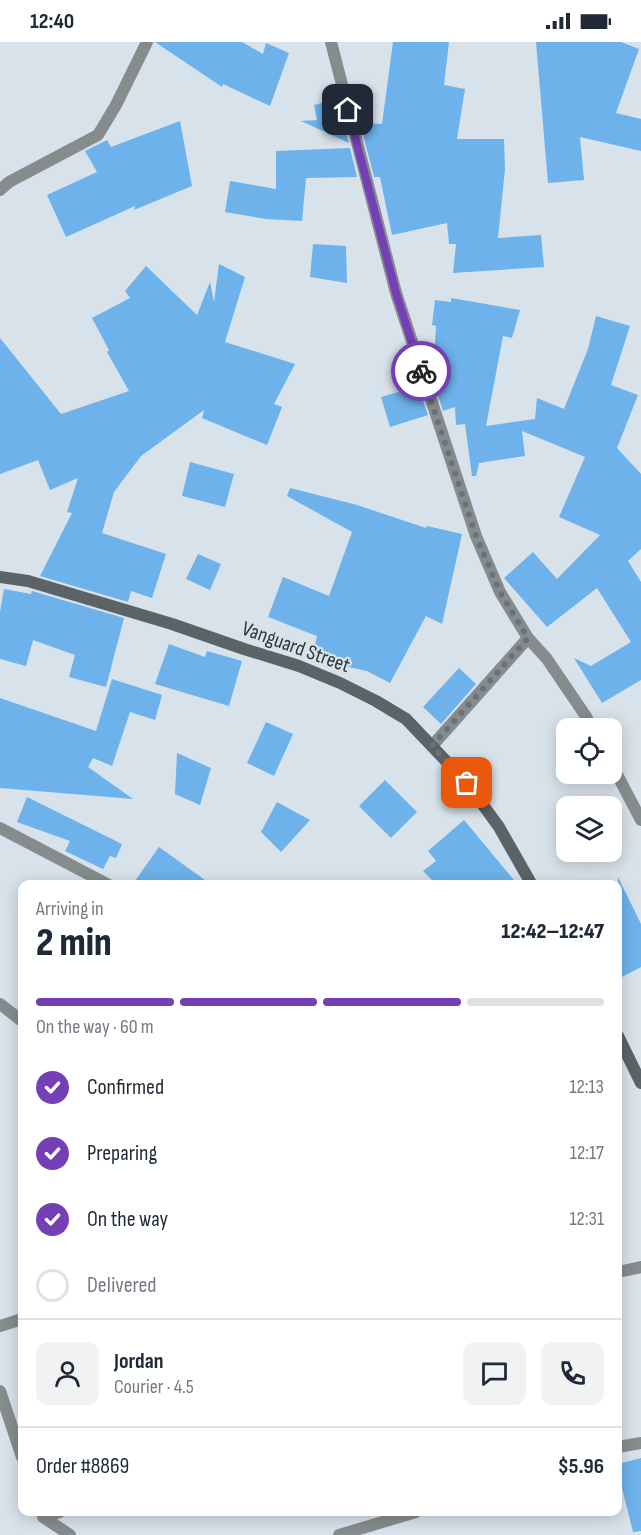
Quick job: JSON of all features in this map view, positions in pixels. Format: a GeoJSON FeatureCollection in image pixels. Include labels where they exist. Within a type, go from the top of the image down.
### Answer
{"type":"FeatureCollection","features":[{"type":"Feature","properties":{"kind":"street"},"geometry":{"type":"LineString","coordinates":[[0,190],[9,182],[98,135],[116,105],[147,42]]}},
{"type":"Feature","properties":{"kind":"street"},"geometry":{"type":"LineString","coordinates":[[331,42],[396,293],[476,536],[500,592],[528,638],[547,659],[587,718]]}},
{"type":"Feature","properties":{"kind":"street","name":"Vanguard Street"},"geometry":{"type":"LineString","coordinates":[[0,577],[28,581],[117,607],[299,666],[376,701],[406,720],[467,783],[493,818],[529,880]]}},
{"type":"Feature","properties":{"kind":"street"},"geometry":{"type":"LineString","coordinates":[[432,746],[528,638]]}},
{"type":"Feature","properties":{"kind":"street"},"geometry":{"type":"LineString","coordinates":[[622,784],[641,819]]}},
{"type":"Feature","properties":{"kind":"street"},"geometry":{"type":"LineString","coordinates":[[0,828],[99,880]]}},
{"type":"Feature","properties":{"kind":"street"},"geometry":{"type":"LineString","coordinates":[[0,1004],[18,1018]]}},
{"type":"Feature","properties":{"kind":"street"},"geometry":{"type":"LineString","coordinates":[[622,1044],[641,1083]]}},
{"type":"Feature","properties":{"kind":"street"},"geometry":{"type":"LineString","coordinates":[[622,1271],[641,1267]]}},
{"type":"Feature","properties":{"kind":"street"},"geometry":{"type":"LineString","coordinates":[[0,1326],[18,1320]]}},
{"type":"Feature","properties":{"kind":"street"},"geometry":{"type":"LineString","coordinates":[[0,1391],[18,1446]]}},
{"type":"Feature","properties":{"kind":"street"},"geometry":{"type":"LineString","coordinates":[[622,1446],[641,1443]]}},
{"type":"Feature","properties":{"kind":"street"},"geometry":{"type":"LineString","coordinates":[[43,1516],[70,1535]]}},
{"type":"Feature","properties":{"kind":"street"},"geometry":{"type":"LineString","coordinates":[[339,1535],[397,1516]]}},
{"type":"Feature","properties":{"kind":"building"},"geometry":{"type":"Polygon","coordinates":[[[155,42],[242,42],[263,54],[266,43],[289,53],[270,106],[223,84],[222,87],[155,42]]]}},
{"type":"Feature","properties":{"kind":"building"},"geometry":{"type":"Polygon","coordinates":[[[393,42],[449,42],[444,85],[465,89],[457,139],[504,139],[505,169],[498,238],[541,235],[544,267],[453,273],[456,244],[449,244],[447,223],[392,235],[380,177],[374,177],[360,123],[382,124],[393,42]]]}},
{"type":"Feature","properties":{"kind":"building"},"geometry":{"type":"Polygon","coordinates":[[[536,42],[621,42],[639,49],[616,113],[641,119],[641,151],[580,137],[584,180],[548,183],[536,42]]]}},
{"type":"Feature","properties":{"kind":"building"},"geometry":{"type":"Polygon","coordinates":[[[337,99],[349,143],[301,121],[317,120],[314,105],[337,99]]]}},
{"type":"Feature","properties":{"kind":"building"},"geometry":{"type":"Polygon","coordinates":[[[180,121],[192,186],[134,210],[135,206],[66,237],[47,195],[97,172],[85,151],[107,140],[111,147],[180,121]]]}},
{"type":"Feature","properties":{"kind":"building"},"geometry":{"type":"Polygon","coordinates":[[[350,148],[357,177],[306,178],[302,221],[266,219],[225,212],[230,181],[276,189],[276,151],[350,148]]]}},
{"type":"Feature","properties":{"kind":"building"},"geometry":{"type":"Polygon","coordinates":[[[313,244],[346,246],[347,283],[310,277],[313,244]]]}},
{"type":"Feature","properties":{"kind":"building"},"geometry":{"type":"Polygon","coordinates":[[[219,264],[245,277],[225,342],[295,364],[274,404],[282,407],[267,445],[202,418],[204,410],[141,456],[114,492],[102,533],[166,554],[152,598],[131,591],[128,602],[40,576],[72,513],[67,512],[78,478],[50,490],[38,460],[0,474],[0,338],[61,414],[129,391],[107,352],[109,350],[92,318],[130,298],[125,291],[146,266],[197,315],[210,282],[214,302],[219,264]]]}},
{"type":"Feature","properties":{"kind":"building"},"geometry":{"type":"Polygon","coordinates":[[[451,298],[520,310],[512,338],[503,336],[486,426],[535,419],[537,398],[564,409],[588,349],[596,316],[630,326],[611,385],[638,395],[617,448],[641,474],[641,549],[628,561],[641,582],[641,680],[602,703],[574,658],[591,666],[631,642],[597,588],[547,627],[504,578],[533,552],[557,579],[600,535],[559,517],[585,457],[522,431],[525,456],[479,463],[476,476],[472,476],[465,424],[456,425],[455,407],[443,411],[433,380],[436,326],[432,325],[435,300],[451,302],[451,298]]]}},
{"type":"Feature","properties":{"kind":"building"},"geometry":{"type":"Polygon","coordinates":[[[418,386],[428,415],[390,427],[381,397],[418,386]]]}},
{"type":"Feature","properties":{"kind":"building"},"geometry":{"type":"Polygon","coordinates":[[[190,462],[234,474],[225,507],[182,496],[190,462]]]}},
{"type":"Feature","properties":{"kind":"building"},"geometry":{"type":"Polygon","coordinates":[[[290,488],[357,505],[426,528],[427,526],[462,534],[442,624],[426,616],[390,683],[367,671],[312,659],[317,636],[268,617],[283,577],[329,596],[352,532],[287,496],[290,488]]]}},
{"type":"Feature","properties":{"kind":"building"},"geometry":{"type":"Polygon","coordinates":[[[198,554],[221,564],[210,590],[186,579],[198,554]]]}},
{"type":"Feature","properties":{"kind":"building"},"geometry":{"type":"Polygon","coordinates":[[[4,589],[31,594],[32,591],[124,618],[106,687],[69,677],[75,655],[33,640],[26,666],[0,659],[0,612],[4,589]]]}},
{"type":"Feature","properties":{"kind":"building"},"geometry":{"type":"Polygon","coordinates":[[[169,644],[205,657],[207,651],[242,661],[229,706],[155,684],[169,644]]]}},
{"type":"Feature","properties":{"kind":"building"},"geometry":{"type":"Polygon","coordinates":[[[459,668],[476,684],[441,724],[423,707],[459,668]]]}},
{"type":"Feature","properties":{"kind":"building"},"geometry":{"type":"Polygon","coordinates":[[[112,679],[162,695],[155,720],[130,712],[112,766],[93,758],[88,767],[133,799],[0,788],[0,698],[96,731],[112,679]]]}},
{"type":"Feature","properties":{"kind":"building"},"geometry":{"type":"Polygon","coordinates":[[[266,722],[293,734],[274,776],[247,763],[266,722]]]}},
{"type":"Feature","properties":{"kind":"building"},"geometry":{"type":"Polygon","coordinates":[[[177,753],[211,768],[200,805],[175,794],[177,753]]]}},
{"type":"Feature","properties":{"kind":"building"},"geometry":{"type":"Polygon","coordinates":[[[385,780],[417,812],[391,838],[359,806],[385,780]]]}},
{"type":"Feature","properties":{"kind":"building"},"geometry":{"type":"Polygon","coordinates":[[[27,797],[122,844],[116,858],[110,856],[103,869],[65,851],[70,841],[17,822],[27,797]]]}},
{"type":"Feature","properties":{"kind":"building"},"geometry":{"type":"Polygon","coordinates":[[[277,802],[310,820],[281,852],[261,832],[277,802]]]}},
{"type":"Feature","properties":{"kind":"building"},"geometry":{"type":"Polygon","coordinates":[[[464,820],[514,880],[432,880],[423,871],[436,861],[428,851],[464,820]]]}},
{"type":"Feature","properties":{"kind":"building"},"geometry":{"type":"Polygon","coordinates":[[[159,847],[205,880],[136,880],[159,847]]]}},
{"type":"Feature","properties":{"kind":"building"},"geometry":{"type":"Polygon","coordinates":[[[622,885],[641,924],[641,967],[622,977],[622,885]]]}},
{"type":"Feature","properties":{"kind":"building"},"geometry":{"type":"Polygon","coordinates":[[[641,1458],[641,1531],[633,1532],[622,1488],[622,1463],[641,1458]]]}},
{"type":"Feature","properties":{"kind":"way so far"},"geometry":{"type":"LineString","coordinates":[[421,371],[476,536],[500,592],[528,638],[432,746],[467,783]]}},
{"type":"Feature","properties":{"kind":"route"},"geometry":{"type":"LineString","coordinates":[[348,110],[396,293],[421,371]]}}]}
